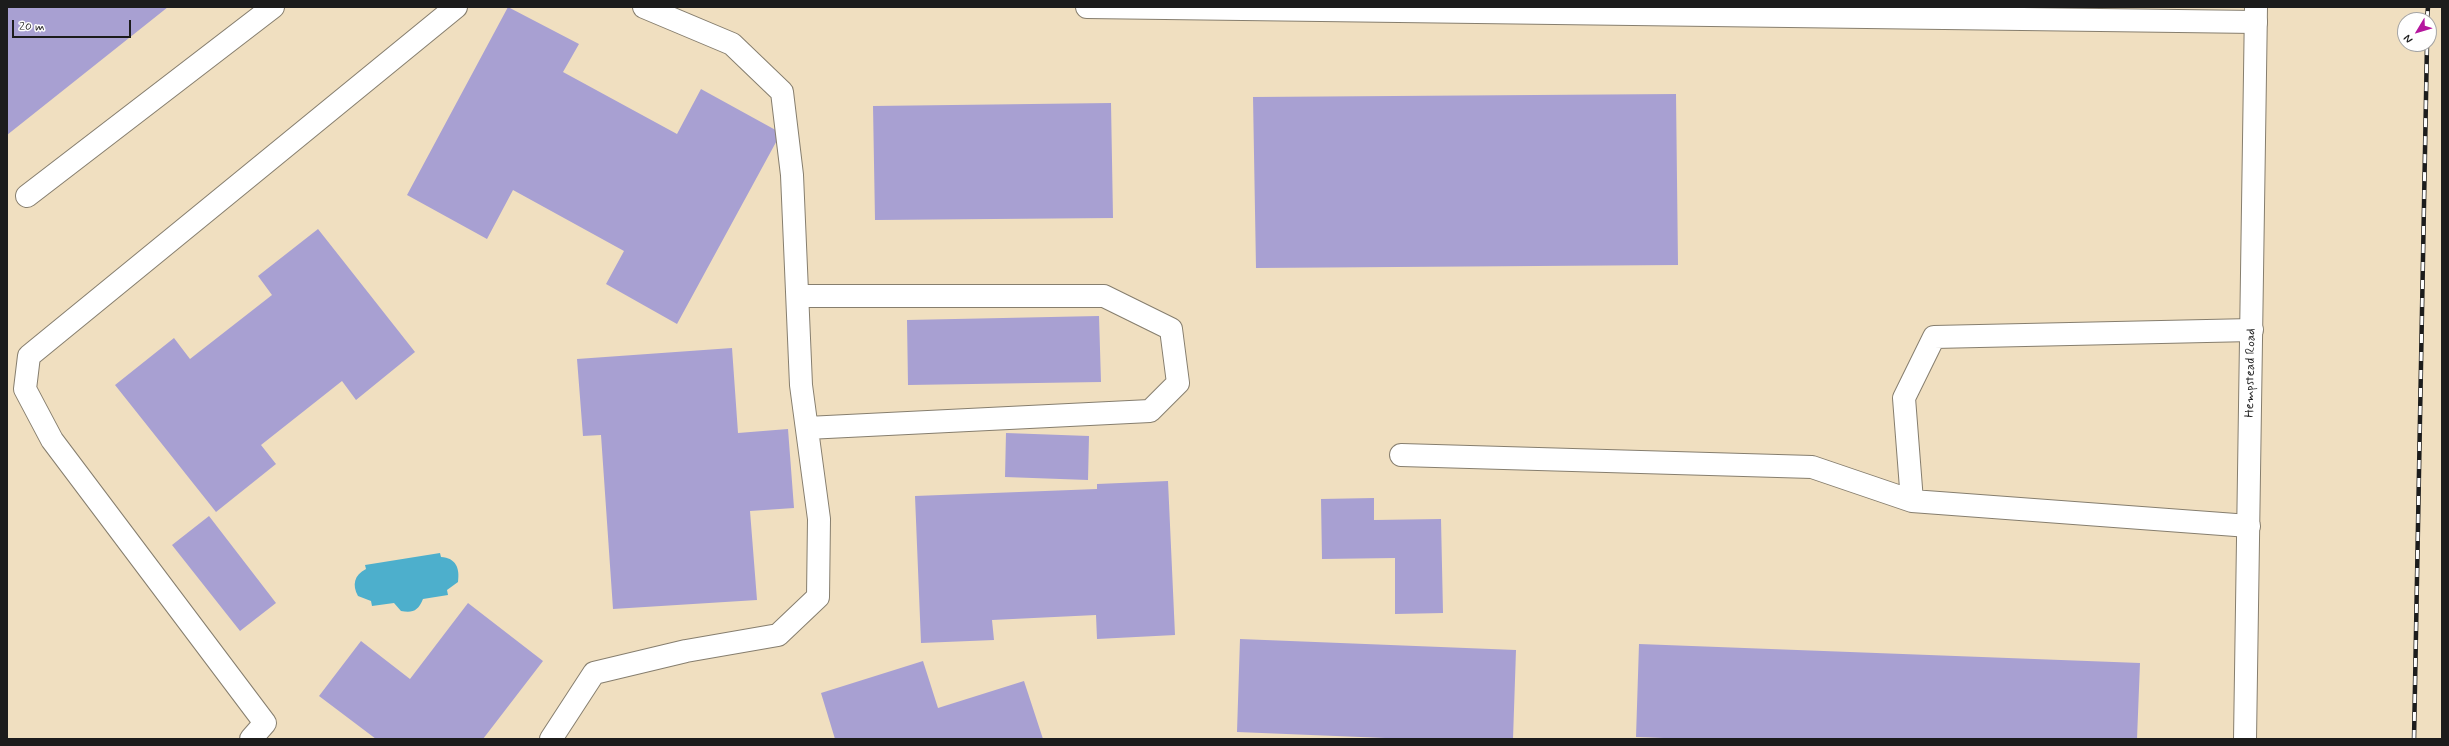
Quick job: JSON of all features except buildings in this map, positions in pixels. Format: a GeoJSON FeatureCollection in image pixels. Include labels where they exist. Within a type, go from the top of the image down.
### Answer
{"type":"FeatureCollection","features":[{"type":"Feature","properties":{"kind":"main road"},"geometry":{"type":"LineString","coordinates":[[27,196],[274,7]]}},
{"type":"Feature","properties":{"kind":"main road"},"geometry":{"type":"LineString","coordinates":[[250,739],[270,731],[52,440],[25,389],[29,356],[456,7]]}},
{"type":"Feature","properties":{"kind":"main road"},"geometry":{"type":"LineString","coordinates":[[551,739],[594,673],[686,651],[778,635],[818,597],[819,519],[801,385],[792,175],[782,92],[732,44],[644,7]]}},
{"type":"Feature","properties":{"kind":"main road"},"geometry":{"type":"LineString","coordinates":[[1087,7],[2256,15]]}},
{"type":"Feature","properties":{"kind":"main road","name":"Hempstead Road"},"geometry":{"type":"LineString","coordinates":[[2245,739],[2256,15]]}},
{"type":"Feature","properties":{"kind":"main road"},"geometry":{"type":"LineString","coordinates":[[798,296],[1104,296],[1171,329],[1178,383],[1150,411],[807,428]]}},
{"type":"Feature","properties":{"kind":"main road"},"geometry":{"type":"LineString","coordinates":[[1912,501],[1904,398],[1934,337],[2252,330]]}},
{"type":"Feature","properties":{"kind":"main road"},"geometry":{"type":"LineString","coordinates":[[1401,455],[1812,467],[1912,501],[2249,526]]}},
{"type":"Feature","properties":{"kind":"water"},"geometry":{"type":"Polygon","coordinates":[[[440,553],[441,557],[450,559],[456,565],[458,572],[458,582],[447,590],[448,595],[423,599],[417,609],[409,612],[401,611],[394,603],[372,606],[371,601],[358,596],[356,592],[355,581],[359,574],[366,569],[365,565],[440,553]]]}},
{"type":"Feature","properties":{"kind":"railway"},"geometry":{"type":"LineString","coordinates":[[2428,7],[2428,12]]}},
{"type":"Feature","properties":{"kind":"railway"},"geometry":{"type":"LineString","coordinates":[[2414,739],[2427,52]]}}]}
